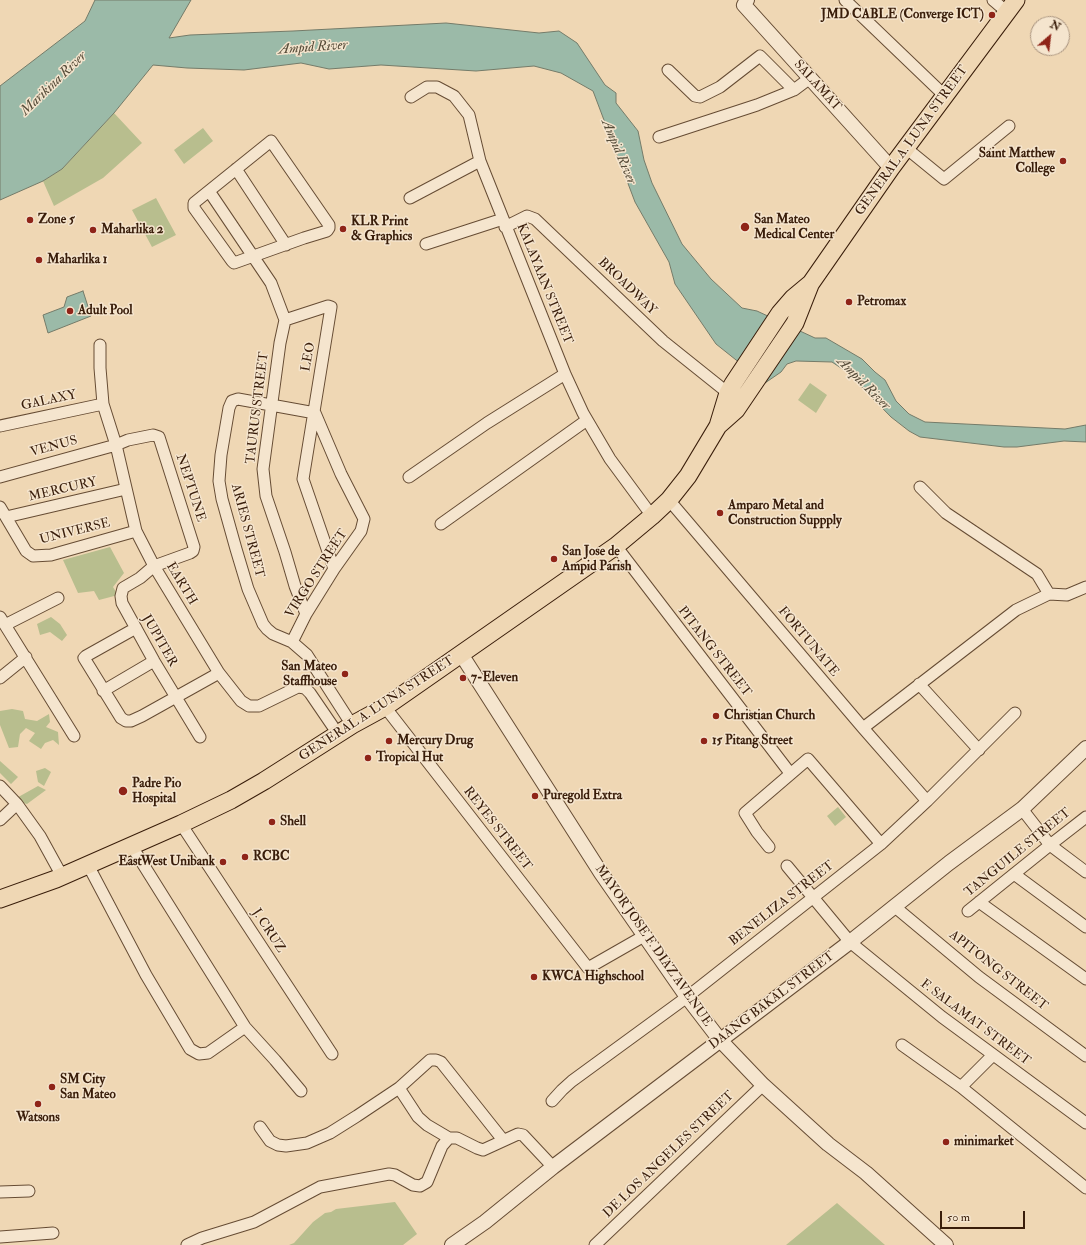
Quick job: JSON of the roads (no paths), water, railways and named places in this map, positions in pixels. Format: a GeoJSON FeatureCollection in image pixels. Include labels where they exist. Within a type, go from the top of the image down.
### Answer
{"type":"FeatureCollection","features":[{"type":"Feature","properties":{"kind":"main road","name":"GENERAL A. LUNA STREET"},"geometry":{"type":"LineString","coordinates":[[718,426],[736,410],[795,323],[811,283],[891,168],[1011,6]]}},
{"type":"Feature","properties":{"kind":"main road","name":"GENERAL A. LUNA STREET"},"geometry":{"type":"LineString","coordinates":[[0,899],[38,886],[88,865],[231,800],[385,707],[616,546],[669,500],[688,476],[718,426],[730,388],[780,313],[793,298],[811,283]]}},
{"type":"Feature","properties":{"kind":"street"},"geometry":{"type":"LineString","coordinates":[[845,0],[945,96]]}},
{"type":"Feature","properties":{"kind":"street"},"geometry":{"type":"LineString","coordinates":[[993,0],[1011,6]]}},
{"type":"Feature","properties":{"kind":"street","name":"SALAMAT"},"geometry":{"type":"LineString","coordinates":[[744,2],[891,168]]}},
{"type":"Feature","properties":{"kind":"street"},"geometry":{"type":"LineString","coordinates":[[668,70],[695,96],[700,97],[720,87],[760,56],[794,90]]}},
{"type":"Feature","properties":{"kind":"street"},"geometry":{"type":"LineString","coordinates":[[659,137],[757,105],[794,90],[810,78]]}},
{"type":"Feature","properties":{"kind":"street","name":"KALAYAAN STREET"},"geometry":{"type":"LineString","coordinates":[[411,97],[427,86],[437,87],[454,96],[469,115],[480,161],[565,374],[587,420],[610,460],[652,516]]}},
{"type":"Feature","properties":{"kind":"street"},"geometry":{"type":"LineString","coordinates":[[906,148],[944,179],[1009,126]]}},
{"type":"Feature","properties":{"kind":"street"},"geometry":{"type":"LineString","coordinates":[[269,142],[272,142],[329,225],[329,228],[327,231],[238,263],[232,261],[194,208],[194,203],[236,169],[269,142]]}},
{"type":"Feature","properties":{"kind":"street"},"geometry":{"type":"LineString","coordinates":[[410,198],[480,161]]}},
{"type":"Feature","properties":{"kind":"street"},"geometry":{"type":"LineString","coordinates":[[236,169],[286,245]]}},
{"type":"Feature","properties":{"kind":"street"},"geometry":{"type":"LineString","coordinates":[[209,191],[271,283],[285,320]]}},
{"type":"Feature","properties":{"kind":"street","name":"BROADWAY"},"geometry":{"type":"LineString","coordinates":[[426,244],[527,216],[535,219],[664,341],[730,388]]}},
{"type":"Feature","properties":{"kind":"street","name":"LEO"},"geometry":{"type":"LineString","coordinates":[[285,320],[328,306],[331,307],[315,413],[303,479],[334,569]]}},
{"type":"Feature","properties":{"kind":"street","name":"TAURUS STREET"},"geometry":{"type":"LineString","coordinates":[[285,320],[280,343],[273,406],[263,469],[266,496],[295,586],[306,614]]}},
{"type":"Feature","properties":{"kind":"street","name":"EARTH"},"geometry":{"type":"LineString","coordinates":[[100,345],[100,368],[104,404],[116,445],[136,531],[154,566],[219,673],[241,701],[249,706],[259,706],[298,687],[305,688],[345,730]]}},
{"type":"Feature","properties":{"kind":"street"},"geometry":{"type":"LineString","coordinates":[[409,477],[487,423],[565,374]]}},
{"type":"Feature","properties":{"kind":"street","name":"ARIES STREET"},"geometry":{"type":"LineString","coordinates":[[273,406],[238,399],[232,402],[229,408],[221,455],[219,481],[222,500],[248,589],[263,624],[273,634],[292,642]]}},
{"type":"Feature","properties":{"kind":"street","name":"GALAXY"},"geometry":{"type":"LineString","coordinates":[[0,426],[104,404]]}},
{"type":"Feature","properties":{"kind":"street"},"geometry":{"type":"LineString","coordinates":[[273,406],[315,413]]}},
{"type":"Feature","properties":{"kind":"street","name":"VIRGO STREET"},"geometry":{"type":"LineString","coordinates":[[292,642],[306,614],[334,569],[361,531],[364,520],[341,474],[315,413]]}},
{"type":"Feature","properties":{"kind":"street"},"geometry":{"type":"LineString","coordinates":[[441,524],[587,420]]}},
{"type":"Feature","properties":{"kind":"street","name":"NEPTUNE"},"geometry":{"type":"LineString","coordinates":[[116,445],[128,440],[153,435],[159,437],[194,547],[193,551],[190,553],[154,566]]}},
{"type":"Feature","properties":{"kind":"street","name":"VENUS"},"geometry":{"type":"LineString","coordinates":[[0,477],[116,445]]}},
{"type":"Feature","properties":{"kind":"street"},"geometry":{"type":"LineString","coordinates":[[920,487],[946,513],[1037,574],[1049,594]]}},
{"type":"Feature","properties":{"kind":"street","name":"MERCURY"},"geometry":{"type":"LineString","coordinates":[[6,517],[126,489]]}},
{"type":"Feature","properties":{"kind":"street","name":"FORTUNATE"},"geometry":{"type":"LineString","coordinates":[[669,500],[863,728],[928,800]]}},
{"type":"Feature","properties":{"kind":"street","name":"UNIVERSE"},"geometry":{"type":"LineString","coordinates":[[0,507],[26,551],[33,556],[51,555],[136,531]]}},
{"type":"Feature","properties":{"kind":"street","name":"PITANG STREET"},"geometry":{"type":"LineString","coordinates":[[616,546],[790,773]]}},
{"type":"Feature","properties":{"kind":"street","name":"JUPITER"},"geometry":{"type":"LineString","coordinates":[[154,566],[140,578],[123,588],[121,596],[122,603],[154,661],[200,737]]}},
{"type":"Feature","properties":{"kind":"street"},"geometry":{"type":"LineString","coordinates":[[863,728],[1016,610],[1049,594],[1067,595],[1086,587]]}},
{"type":"Feature","properties":{"kind":"street"},"geometry":{"type":"LineString","coordinates":[[58,598],[3,621],[74,736]]}},
{"type":"Feature","properties":{"kind":"street"},"geometry":{"type":"LineString","coordinates":[[136,628],[84,658],[103,691],[121,718],[126,721],[131,721],[142,716],[219,673]]}},
{"type":"Feature","properties":{"kind":"street"},"geometry":{"type":"LineString","coordinates":[[292,642],[307,655],[345,730]]}},
{"type":"Feature","properties":{"kind":"street","name":"MAYOR JOSE F. DIAZ AVENUE"},"geometry":{"type":"LineString","coordinates":[[462,654],[601,873],[687,997],[720,1040],[763,1085],[828,1144],[866,1173],[946,1245]]}},
{"type":"Feature","properties":{"kind":"street"},"geometry":{"type":"LineString","coordinates":[[0,678],[26,657]]}},
{"type":"Feature","properties":{"kind":"street"},"geometry":{"type":"LineString","coordinates":[[103,691],[154,661]]}},
{"type":"Feature","properties":{"kind":"street"},"geometry":{"type":"LineString","coordinates":[[919,684],[979,750]]}},
{"type":"Feature","properties":{"kind":"street","name":"REYES STREET"},"geometry":{"type":"LineString","coordinates":[[385,707],[588,968],[644,936]]}},
{"type":"Feature","properties":{"kind":"street","name":"BENELIZA STREET"},"geometry":{"type":"LineString","coordinates":[[552,1101],[572,1081],[687,997],[881,844],[928,800],[1015,713]]}},
{"type":"Feature","properties":{"kind":"street","name":"DAANG BAKAL STREET"},"geometry":{"type":"LineString","coordinates":[[452,1245],[485,1222],[553,1167],[850,942],[1022,809],[1086,748]]}},
{"type":"Feature","properties":{"kind":"street"},"geometry":{"type":"LineString","coordinates":[[769,847],[745,813],[808,759],[881,844]]}},
{"type":"Feature","properties":{"kind":"street"},"geometry":{"type":"LineString","coordinates":[[0,786],[16,804],[40,836],[62,876]]}},
{"type":"Feature","properties":{"kind":"street"},"geometry":{"type":"LineString","coordinates":[[0,820],[16,804]]}},
{"type":"Feature","properties":{"kind":"street"},"geometry":{"type":"LineString","coordinates":[[1022,809],[1050,845],[1086,872]]}},
{"type":"Feature","properties":{"kind":"street","name":"TANGUILE STREET"},"geometry":{"type":"LineString","coordinates":[[968,911],[1086,818]]}},
{"type":"Feature","properties":{"kind":"street","name":"J. CRUZ"},"geometry":{"type":"LineString","coordinates":[[180,824],[332,1054]]}},
{"type":"Feature","properties":{"kind":"street"},"geometry":{"type":"LineString","coordinates":[[131,845],[245,1027],[301,1091]]}},
{"type":"Feature","properties":{"kind":"street"},"geometry":{"type":"LineString","coordinates":[[88,865],[146,975],[190,1050],[199,1054],[208,1054],[245,1027]]}},
{"type":"Feature","properties":{"kind":"street","name":"F. SALAMAT STREET"},"geometry":{"type":"LineString","coordinates":[[787,866],[850,942],[942,1017],[1086,1123]]}},
{"type":"Feature","properties":{"kind":"street"},"geometry":{"type":"LineString","coordinates":[[1014,874],[1086,927]]}},
{"type":"Feature","properties":{"kind":"street"},"geometry":{"type":"LineString","coordinates":[[979,902],[1086,979]]}},
{"type":"Feature","properties":{"kind":"street","name":"APITONG STREET"},"geometry":{"type":"LineString","coordinates":[[895,907],[979,977],[1086,1056]]}},
{"type":"Feature","properties":{"kind":"street"},"geometry":{"type":"LineString","coordinates":[[902,1045],[961,1087],[1086,1188]]}},
{"type":"Feature","properties":{"kind":"street"},"geometry":{"type":"LineString","coordinates":[[961,1087],[993,1055]]}},
{"type":"Feature","properties":{"kind":"street"},"geometry":{"type":"LineString","coordinates":[[260,1127],[270,1141],[278,1145],[286,1146],[307,1143],[330,1133],[399,1088],[430,1060],[436,1060],[441,1062],[503,1140]]}},
{"type":"Feature","properties":{"kind":"street","name":"DE LOS ANGELES STREET"},"geometry":{"type":"LineString","coordinates":[[595,1245],[763,1085]]}},
{"type":"Feature","properties":{"kind":"street"},"geometry":{"type":"LineString","coordinates":[[399,1088],[418,1117],[427,1125],[448,1138],[457,1138],[483,1150],[518,1134],[523,1135],[553,1167]]}},
{"type":"Feature","properties":{"kind":"street"},"geometry":{"type":"LineString","coordinates":[[187,1245],[202,1238],[254,1222],[320,1187],[389,1174],[396,1175],[413,1185],[420,1186],[427,1182],[442,1146],[448,1138]]}},
{"type":"Feature","properties":{"kind":"street"},"geometry":{"type":"LineString","coordinates":[[0,1192],[29,1191]]}},
{"type":"Feature","properties":{"kind":"street"},"geometry":{"type":"LineString","coordinates":[[0,1237],[53,1233]]}},
{"type":"Feature","properties":{"kind":"water"},"geometry":{"type":"Polygon","coordinates":[[[95,0],[191,0],[169,38],[190,35],[446,23],[539,33],[559,31],[577,43],[605,85],[616,93],[616,103],[638,131],[644,160],[652,183],[682,244],[711,279],[742,308],[757,311],[815,338],[826,338],[862,359],[885,380],[896,401],[909,414],[925,422],[1065,429],[1086,425],[1086,442],[1064,441],[1017,447],[1004,447],[920,437],[909,431],[891,417],[855,380],[832,362],[796,361],[787,364],[781,372],[765,383],[716,344],[675,284],[669,262],[635,202],[593,91],[561,73],[534,66],[476,71],[381,65],[329,69],[301,63],[244,70],[153,65],[114,113],[62,169],[43,181],[0,200],[0,86],[85,21],[95,0]]]}},
{"type":"Feature","properties":{"kind":"water","name":"Adult Pool"},"geometry":{"type":"Polygon","coordinates":[[[83,291],[91,316],[48,333],[43,315],[64,307],[67,297],[83,291]]]}},
{"type":"Feature","properties":{"kind":"place","name":"JMD CABLE (Converge ICT)"},"geometry":{"type":"Point","coordinates":[992,15]}},
{"type":"Feature","properties":{"kind":"place","name":"Saint Matthew College"},"geometry":{"type":"Point","coordinates":[1063,161]}},
{"type":"Feature","properties":{"kind":"place","name":"Zone 5"},"geometry":{"type":"Point","coordinates":[30,220]}},
{"type":"Feature","properties":{"kind":"place","name":"San Mateo Medical Center"},"geometry":{"type":"Point","coordinates":[745,227]}},
{"type":"Feature","properties":{"kind":"place","name":"KLR Print & Graphics"},"geometry":{"type":"Point","coordinates":[343,229]}},
{"type":"Feature","properties":{"kind":"place","name":"Maharlika 2"},"geometry":{"type":"Point","coordinates":[93,230]}},
{"type":"Feature","properties":{"kind":"place","name":"Maharlika 1"},"geometry":{"type":"Point","coordinates":[39,260]}},
{"type":"Feature","properties":{"kind":"place","name":"Petromax"},"geometry":{"type":"Point","coordinates":[849,302]}},
{"type":"Feature","properties":{"kind":"place","name":"Adult Pool"},"geometry":{"type":"Point","coordinates":[70,311]}},
{"type":"Feature","properties":{"kind":"place","name":"Amparo Metal and Construction Suppply"},"geometry":{"type":"Point","coordinates":[720,513]}},
{"type":"Feature","properties":{"kind":"place","name":"San Jose de Ampid Parish"},"geometry":{"type":"Point","coordinates":[554,559]}},
{"type":"Feature","properties":{"kind":"place","name":"San Mateo Staffhouse"},"geometry":{"type":"Point","coordinates":[345,674]}},
{"type":"Feature","properties":{"kind":"place","name":"7-Eleven"},"geometry":{"type":"Point","coordinates":[463,678]}},
{"type":"Feature","properties":{"kind":"place","name":"Christian Church"},"geometry":{"type":"Point","coordinates":[716,716]}},
{"type":"Feature","properties":{"kind":"place","name":"Mercury Drug"},"geometry":{"type":"Point","coordinates":[389,741]}},
{"type":"Feature","properties":{"kind":"place","name":"15 Pitang Street"},"geometry":{"type":"Point","coordinates":[704,741]}},
{"type":"Feature","properties":{"kind":"place","name":"Tropical Hut"},"geometry":{"type":"Point","coordinates":[368,758]}},
{"type":"Feature","properties":{"kind":"place","name":"Padre Pio Hospital"},"geometry":{"type":"Point","coordinates":[123,791]}},
{"type":"Feature","properties":{"kind":"place","name":"Puregold Extra"},"geometry":{"type":"Point","coordinates":[535,796]}},
{"type":"Feature","properties":{"kind":"place","name":"Shell"},"geometry":{"type":"Point","coordinates":[272,822]}},
{"type":"Feature","properties":{"kind":"place","name":"RCBC"},"geometry":{"type":"Point","coordinates":[245,857]}},
{"type":"Feature","properties":{"kind":"place","name":"EastWest Unibank"},"geometry":{"type":"Point","coordinates":[223,862]}},
{"type":"Feature","properties":{"kind":"place","name":"KWCA Highschool"},"geometry":{"type":"Point","coordinates":[534,977]}},
{"type":"Feature","properties":{"kind":"place","name":"SM City San Mateo"},"geometry":{"type":"Point","coordinates":[52,1087]}},
{"type":"Feature","properties":{"kind":"place","name":"Watsons"},"geometry":{"type":"Point","coordinates":[38,1104]}},
{"type":"Feature","properties":{"kind":"place","name":"minimarket"},"geometry":{"type":"Point","coordinates":[946,1142]}},
{"type":"Feature","properties":{"kind":"water label","name":"Ampid River"},"geometry":{"type":"Point","coordinates":[313,48]}},
{"type":"Feature","properties":{"kind":"water label","name":"Marikina River"},"geometry":{"type":"Point","coordinates":[54,84]}},
{"type":"Feature","properties":{"kind":"water label","name":"Ampid River"},"geometry":{"type":"Point","coordinates":[618,152]}},
{"type":"Feature","properties":{"kind":"water label","name":"Ampid River"},"geometry":{"type":"Point","coordinates":[863,384]}}]}
